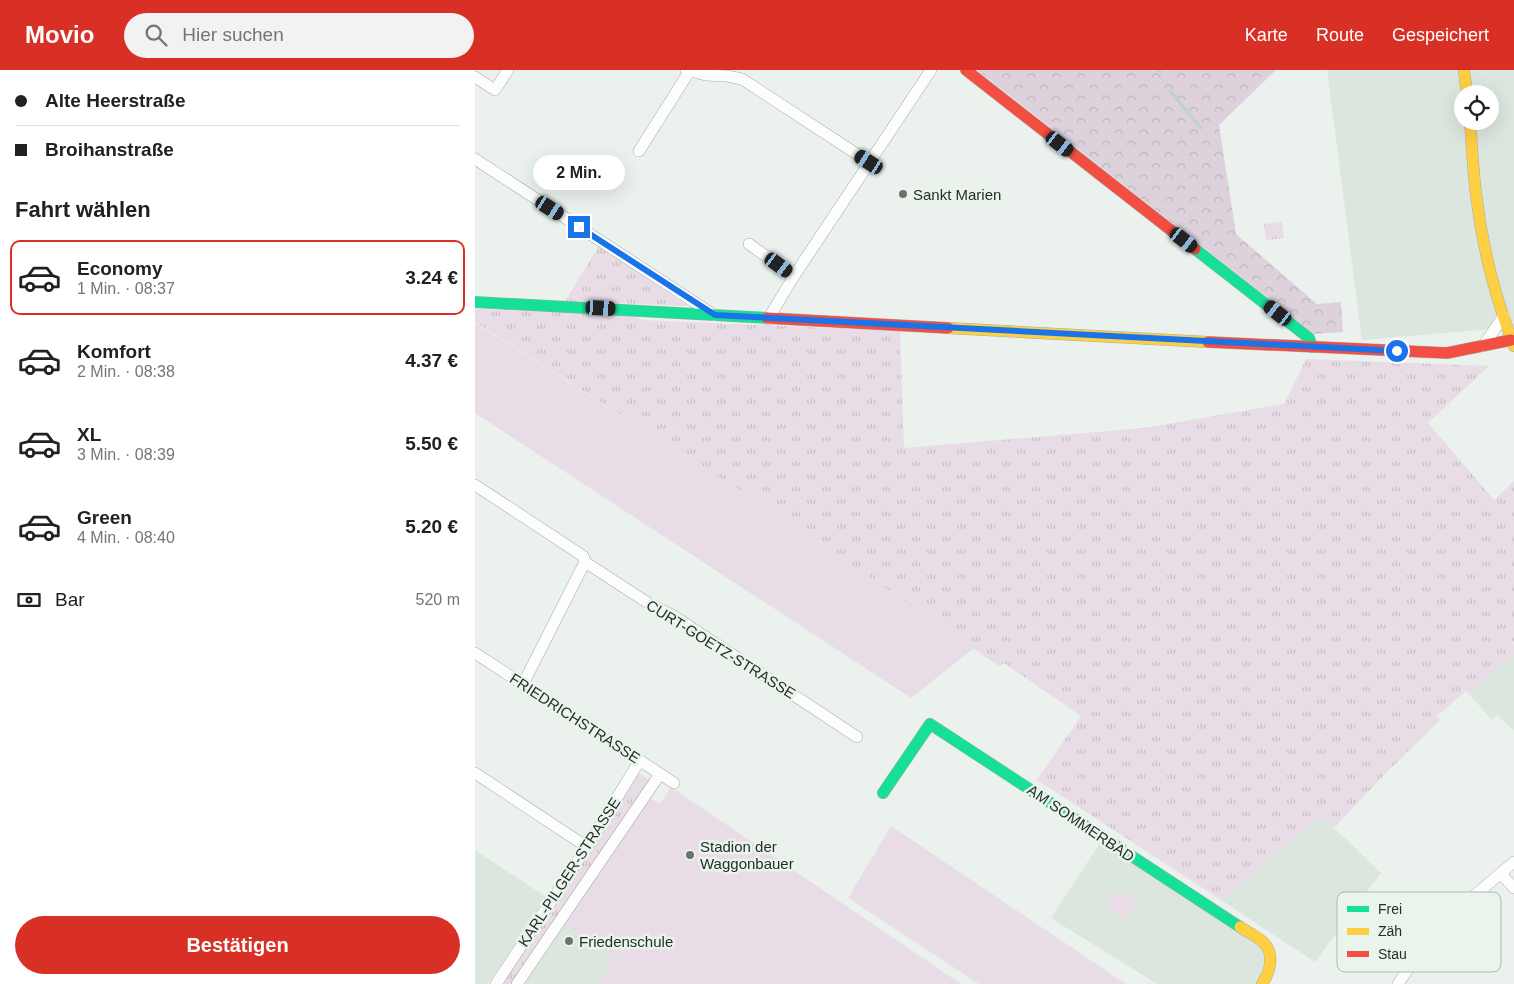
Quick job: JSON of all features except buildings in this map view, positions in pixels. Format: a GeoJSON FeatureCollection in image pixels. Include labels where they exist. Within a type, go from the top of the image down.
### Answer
{"type":"FeatureCollection","features":[{"type":"Feature","properties":{"kind":"street"},"geometry":{"type":"LineString","coordinates":[[475,77],[495,90],[508,70]]}},
{"type":"Feature","properties":{"kind":"street"},"geometry":{"type":"LineString","coordinates":[[768,318],[931,70]]}},
{"type":"Feature","properties":{"kind":"street"},"geometry":{"type":"LineString","coordinates":[[966,70],[1309,338],[1312,347]]}},
{"type":"Feature","properties":{"kind":"street"},"geometry":{"type":"LineString","coordinates":[[1464,70],[1466,85]]}},
{"type":"Feature","properties":{"kind":"street"},"geometry":{"type":"LineString","coordinates":[[639,151],[687,71],[742,79],[869,162]]}},
{"type":"Feature","properties":{"kind":"street"},"geometry":{"type":"LineString","coordinates":[[475,302],[1447,353],[1483,346],[1513,343],[1484,246],[1477,201],[1471,130]]}},
{"type":"Feature","properties":{"kind":"street"},"geometry":{"type":"LineString","coordinates":[[475,159],[715,315]]}},
{"type":"Feature","properties":{"kind":"street"},"geometry":{"type":"LineString","coordinates":[[749,244],[794,276]]}},
{"type":"Feature","properties":{"kind":"street"},"geometry":{"type":"LineString","coordinates":[[1483,346],[1504,316]]}},
{"type":"Feature","properties":{"kind":"street","name":"CURT-GOETZ-STRASSE"},"geometry":{"type":"LineString","coordinates":[[475,485],[583,556],[585,562],[651,605],[674,616],[857,736]]}},
{"type":"Feature","properties":{"kind":"street"},"geometry":{"type":"LineString","coordinates":[[523,684],[585,562]]}},
{"type":"Feature","properties":{"kind":"street","name":"FRIEDRICHSTRASSE"},"geometry":{"type":"LineString","coordinates":[[475,653],[674,783]]}},
{"type":"Feature","properties":{"kind":"street","name":"AM SOMMERBAD"},"geometry":{"type":"LineString","coordinates":[[883,793],[930,724],[1264,943],[1272,958],[1268,975],[1262,984]]}},
{"type":"Feature","properties":{"kind":"street","name":"KARL-PILGER-STRASSE"},"geometry":{"type":"LineString","coordinates":[[496,984],[587,846],[640,760]]}},
{"type":"Feature","properties":{"kind":"street"},"geometry":{"type":"LineString","coordinates":[[475,772],[587,846]]}},
{"type":"Feature","properties":{"kind":"street","name":"KARL-PILGER-STRASSE"},"geometry":{"type":"LineString","coordinates":[[517,984],[660,774]]}},
{"type":"Feature","properties":{"kind":"street"},"geometry":{"type":"LineString","coordinates":[[1479,892],[1514,862]]}},
{"type":"Feature","properties":{"kind":"street"},"geometry":{"type":"LineString","coordinates":[[1501,874],[1514,888]]}},
{"type":"Feature","properties":{"kind":"street"},"geometry":{"type":"LineString","coordinates":[[1398,984],[1406,972]]}},
{"type":"Feature","properties":{"kind":"shaded area"},"geometry":{"type":"Polygon","coordinates":[[[1327,70],[1514,70],[1514,327],[1362,340],[1327,70]]]}},
{"type":"Feature","properties":{"kind":"shaded area"},"geometry":{"type":"Polygon","coordinates":[[[1514,654],[1514,730],[1498,715],[1492,720],[1469,694],[1514,654]]]}},
{"type":"Feature","properties":{"kind":"shaded area"},"geometry":{"type":"Polygon","coordinates":[[[1320,817],[1382,874],[1380,874],[1367,892],[1337,892],[1337,932],[1315,962],[1221,900],[1320,817]]]}},
{"type":"Feature","properties":{"kind":"shaded area"},"geometry":{"type":"Polygon","coordinates":[[[1100,843],[1260,946],[1268,957],[1257,984],[1157,984],[1051,918],[1100,843]]]}},
{"type":"Feature","properties":{"kind":"shaded area"},"geometry":{"type":"Polygon","coordinates":[[[475,850],[546,897],[488,984],[475,984],[475,850]]]}},
{"type":"Feature","properties":{"kind":"shaded area","name":"Friedenschule"},"geometry":{"type":"Polygon","coordinates":[[[561,924],[614,958],[598,984],[521,984],[561,924]]]}},
{"type":"Feature","properties":{"kind":"green space"},"geometry":{"type":"Polygon","coordinates":[[[977,70],[1276,70],[1219,125],[1236,234],[1317,304],[1341,302],[1343,332],[1314,334],[977,70]]]}},
{"type":"Feature","properties":{"kind":"green space"},"geometry":{"type":"Polygon","coordinates":[[[1282,222],[1284,238],[1266,240],[1264,224],[1282,222]]]}},
{"type":"Feature","properties":{"kind":"green space"},"geometry":{"type":"Polygon","coordinates":[[[599,246],[687,306],[565,301],[599,246]]]}},
{"type":"Feature","properties":{"kind":"green space"},"geometry":{"type":"Polygon","coordinates":[[[475,309],[632,315],[642,320],[900,331],[904,448],[1144,428],[1284,404],[1306,359],[1489,366],[1428,423],[1494,500],[1514,481],[1514,654],[1469,694],[1466,691],[1437,716],[1440,720],[1334,828],[1320,817],[1221,900],[1037,780],[1081,716],[1004,663],[999,666],[774,512],[475,322],[475,309]]]}},
{"type":"Feature","properties":{"kind":"green space"},"geometry":{"type":"Polygon","coordinates":[[[475,323],[774,512],[974,648],[911,698],[475,413],[475,323]]]}},
{"type":"Feature","properties":{"kind":"green space"},"geometry":{"type":"Polygon","coordinates":[[[636,771],[653,783],[514,984],[499,984],[636,771]]]}},
{"type":"Feature","properties":{"kind":"green space","name":"Stadion der Waggonbauer"},"geometry":{"type":"Polygon","coordinates":[[[671,787],[961,984],[598,984],[614,958],[561,924],[650,798],[660,804],[671,787]]]}},
{"type":"Feature","properties":{"kind":"green space"},"geometry":{"type":"Polygon","coordinates":[[[891,826],[1126,984],[979,984],[848,898],[891,826]]]}},
{"type":"Feature","properties":{"kind":"green space"},"geometry":{"type":"Polygon","coordinates":[[[1116,891],[1139,897],[1126,919],[1106,905],[1116,891]]]}},
{"type":"Feature","properties":{"kind":"waterway"},"geometry":{"type":"LineString","coordinates":[[1170,91],[1201,128]]}},
{"type":"Feature","properties":{"kind":"traffic: fast"},"geometry":{"type":"LineString","coordinates":[[1195,249],[1309,338],[1312,347]]}},
{"type":"Feature","properties":{"kind":"traffic: fast"},"geometry":{"type":"LineString","coordinates":[[475,302],[767,318]]}},
{"type":"Feature","properties":{"kind":"traffic: fast"},"geometry":{"type":"LineString","coordinates":[[883,793],[930,724],[1240,927]]}},
{"type":"Feature","properties":{"kind":"traffic: slow"},"geometry":{"type":"LineString","coordinates":[[1464,70],[1466,85]]}},
{"type":"Feature","properties":{"kind":"traffic: slow"},"geometry":{"type":"LineString","coordinates":[[1471,130],[1475,185],[1482,233],[1495,290],[1514,346]]}},
{"type":"Feature","properties":{"kind":"traffic: slow"},"geometry":{"type":"LineString","coordinates":[[948,328],[1208,342]]}},
{"type":"Feature","properties":{"kind":"traffic: slow"},"geometry":{"type":"LineString","coordinates":[[1240,927],[1262,941],[1269,953],[1269,969],[1262,984]]}},
{"type":"Feature","properties":{"kind":"traffic: jam"},"geometry":{"type":"LineString","coordinates":[[966,70],[1195,249]]}},
{"type":"Feature","properties":{"kind":"traffic: jam"},"geometry":{"type":"LineString","coordinates":[[767,318],[948,328]]}},
{"type":"Feature","properties":{"kind":"traffic: jam"},"geometry":{"type":"LineString","coordinates":[[1208,342],[1447,353],[1511,340]]}},
{"type":"Feature","properties":{"kind":"place","name":"Sankt Marien"},"geometry":{"type":"Point","coordinates":[903,194]}},
{"type":"Feature","properties":{"kind":"place","name":"Stadion der Waggonbauer"},"geometry":{"type":"Point","coordinates":[690,855]}},
{"type":"Feature","properties":{"kind":"place","name":"Friedenschule"},"geometry":{"type":"Point","coordinates":[569,941]}},
{"type":"Feature","properties":{"kind":"route"},"geometry":{"type":"LineString","coordinates":[[579,227],[715,315],[1397,351]]}}]}
